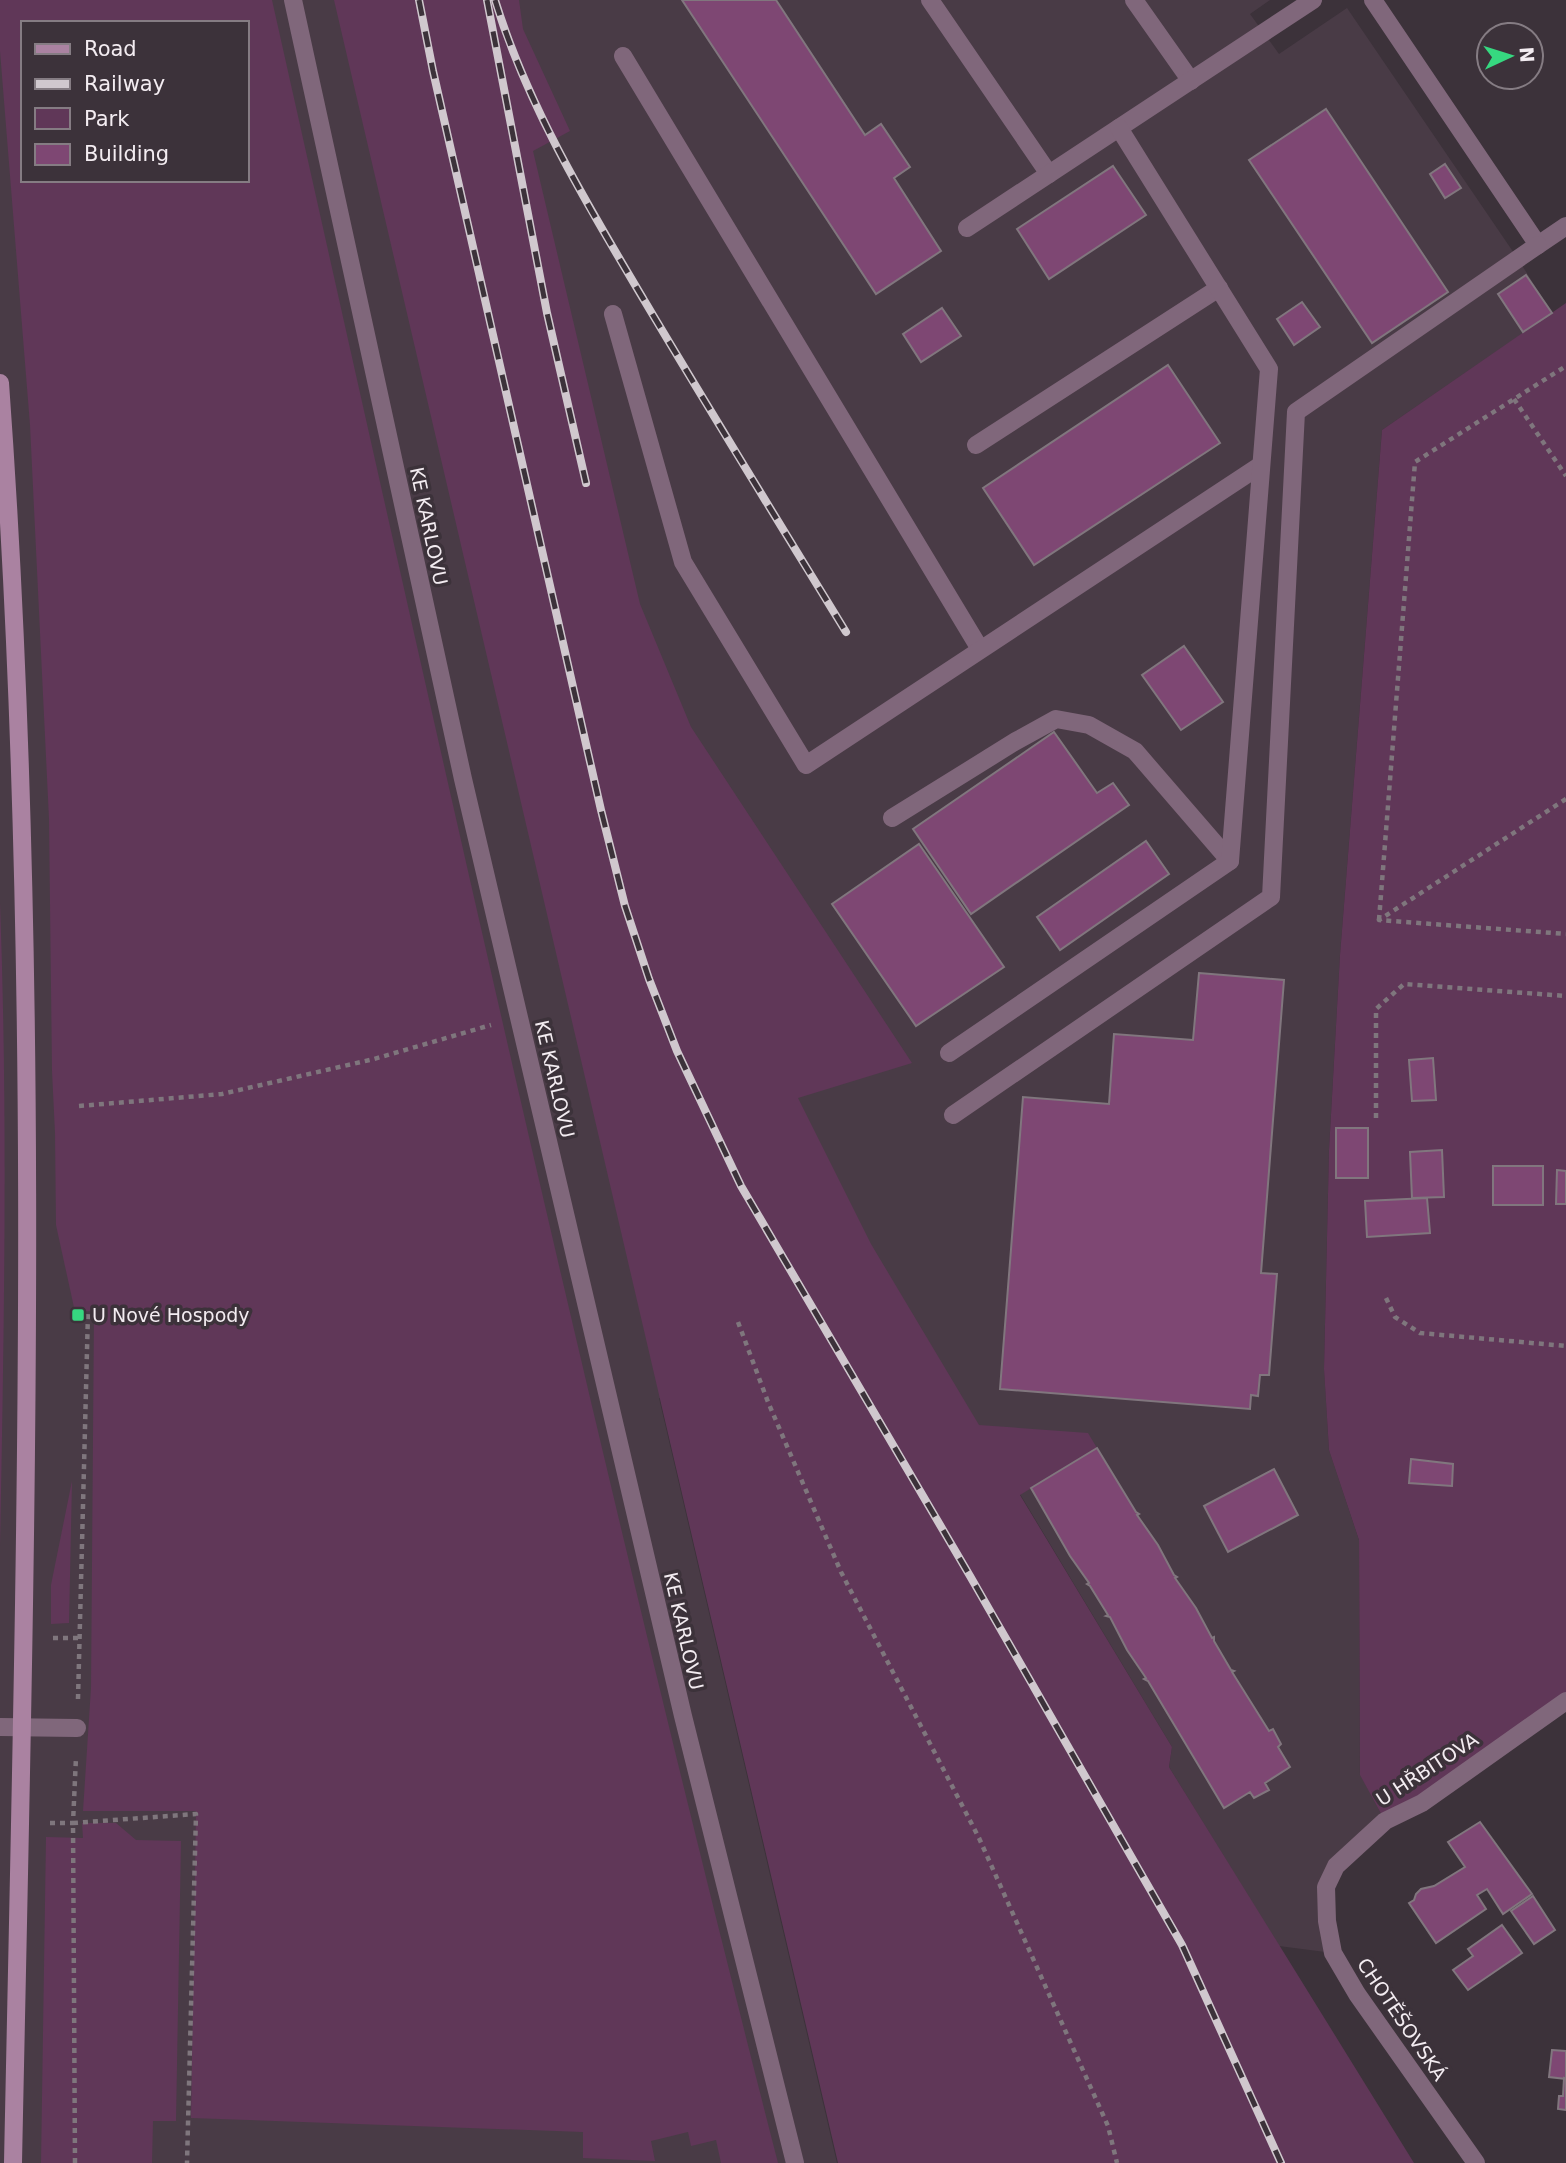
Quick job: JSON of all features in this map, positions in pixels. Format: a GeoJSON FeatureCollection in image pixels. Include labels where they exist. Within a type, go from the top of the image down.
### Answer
{"type":"FeatureCollection","features":[{"type":"Feature","properties":{"kind":"main road"},"geometry":{"type":"LineString","coordinates":[[0,383],[13,592],[27,1028],[28,1332],[13,2163]]}},
{"type":"Feature","properties":{"kind":"street","name":"KE KARLOVU"},"geometry":{"type":"LineString","coordinates":[[293,0],[463,779],[682,1716],[795,2163]]}},
{"type":"Feature","properties":{"kind":"street"},"geometry":{"type":"LineString","coordinates":[[930,0],[1049,174]]}},
{"type":"Feature","properties":{"kind":"street"},"geometry":{"type":"LineString","coordinates":[[1134,0],[1191,81]]}},
{"type":"Feature","properties":{"kind":"street"},"geometry":{"type":"LineString","coordinates":[[967,228],[1313,0]]}},
{"type":"Feature","properties":{"kind":"street"},"geometry":{"type":"LineString","coordinates":[[1373,0],[1538,245]]}},
{"type":"Feature","properties":{"kind":"street"},"geometry":{"type":"LineString","coordinates":[[623,57],[980,649]]}},
{"type":"Feature","properties":{"kind":"street"},"geometry":{"type":"LineString","coordinates":[[1119,128],[1269,369],[1230,861]]}},
{"type":"Feature","properties":{"kind":"street"},"geometry":{"type":"LineString","coordinates":[[953,1115],[1271,897],[1296,412],[1566,226]]}},
{"type":"Feature","properties":{"kind":"street"},"geometry":{"type":"LineString","coordinates":[[976,445],[1219,289]]}},
{"type":"Feature","properties":{"kind":"street"},"geometry":{"type":"LineString","coordinates":[[613,314],[683,562],[806,765],[1261,465]]}},
{"type":"Feature","properties":{"kind":"street"},"geometry":{"type":"LineString","coordinates":[[892,818],[1056,719],[1089,725],[1135,751],[1230,861]]}},
{"type":"Feature","properties":{"kind":"street"},"geometry":{"type":"LineString","coordinates":[[949,1053],[1230,861]]}},
{"type":"Feature","properties":{"kind":"street","name":"U HŘBITOVA"},"geometry":{"type":"LineString","coordinates":[[1326,1887],[1336,1866],[1385,1821],[1422,1803],[1566,1701]]}},
{"type":"Feature","properties":{"kind":"street"},"geometry":{"type":"LineString","coordinates":[[0,1727],[77,1728]]}},
{"type":"Feature","properties":{"kind":"street","name":"CHOTĚŠOVSKÁ"},"geometry":{"type":"LineString","coordinates":[[1326,1887],[1326,1921],[1333,1953],[1357,1994],[1476,2163]]}},
{"type":"Feature","properties":{"kind":"path"},"geometry":{"type":"LineString","coordinates":[[1379,920],[1415,462],[1566,366]]}},
{"type":"Feature","properties":{"kind":"path"},"geometry":{"type":"LineString","coordinates":[[1514,399],[1566,476]]}},
{"type":"Feature","properties":{"kind":"path"},"geometry":{"type":"LineString","coordinates":[[1379,920],[1566,799]]}},
{"type":"Feature","properties":{"kind":"path"},"geometry":{"type":"LineString","coordinates":[[1379,920],[1566,934]]}},
{"type":"Feature","properties":{"kind":"path"},"geometry":{"type":"LineString","coordinates":[[1376,1118],[1376,1009],[1404,984],[1566,996]]}},
{"type":"Feature","properties":{"kind":"path"},"geometry":{"type":"LineString","coordinates":[[79,1106],[222,1094],[374,1059],[519,1017]]}},
{"type":"Feature","properties":{"kind":"path"},"geometry":{"type":"LineString","coordinates":[[1386,1298],[1395,1317],[1420,1333],[1566,1346]]}},
{"type":"Feature","properties":{"kind":"path"},"geometry":{"type":"LineString","coordinates":[[75,2163],[73,1823],[88,1312]]}},
{"type":"Feature","properties":{"kind":"path"},"geometry":{"type":"LineString","coordinates":[[738,1322],[768,1402],[841,1572],[979,1838],[1108,2126],[1117,2163]]}},
{"type":"Feature","properties":{"kind":"path"},"geometry":{"type":"LineString","coordinates":[[20,1822],[73,1823],[196,1814],[187,2163]]}},
{"type":"Feature","properties":{"kind":"shaded area"},"geometry":{"type":"Polygon","coordinates":[[[0,0],[1270,0],[1250,14],[1279,54],[1347,8],[1552,313],[1382,430],[1340,955],[1329,1150],[1324,1368],[1329,1450],[1359,1540],[1360,1774],[1385,1821],[1326,1887],[1333,1953],[1279,1946],[1169,1767],[1172,1747],[1020,1494],[659,1398],[837,2163],[0,2163],[0,0]]]}},
{"type":"Feature","properties":{"kind":"green space"},"geometry":{"type":"Polygon","coordinates":[[[0,0],[272,0],[580,1354],[710,1894],[778,2163],[721,2163],[716,2140],[691,2146],[688,2132],[651,2141],[655,2161],[583,2158],[583,2132],[191,2118],[196,1811],[83,1811],[91,1688],[94,1311],[75,1312],[56,1225],[49,819],[30,425],[0,51],[0,0]]]}},
{"type":"Feature","properties":{"kind":"green space"},"geometry":{"type":"Polygon","coordinates":[[[334,0],[519,0],[523,29],[570,131],[533,151],[640,604],[691,727],[912,1063],[798,1098],[871,1244],[979,1425],[1088,1433],[1097,1448],[1020,1495],[1172,1747],[1169,1767],[1414,2163],[838,2163],[334,0]]]}},
{"type":"Feature","properties":{"kind":"green space"},"geometry":{"type":"Polygon","coordinates":[[[1566,303],[1566,1701],[1385,1821],[1360,1775],[1359,1540],[1329,1450],[1324,1369],[1329,1150],[1340,955],[1382,430],[1566,303]]]}},
{"type":"Feature","properties":{"kind":"green space"},"geometry":{"type":"Polygon","coordinates":[[[0,903],[5,1145],[0,1547],[0,903]]]}},
{"type":"Feature","properties":{"kind":"green space"},"geometry":{"type":"Polygon","coordinates":[[[72,1481],[69,1623],[51,1624],[51,1585],[72,1481]]]}},
{"type":"Feature","properties":{"kind":"green space"},"geometry":{"type":"Polygon","coordinates":[[[82,1823],[116,1823],[136,1840],[181,1841],[176,2121],[153,2121],[152,2163],[41,2163],[46,1837],[83,1838],[82,1823]]]}},
{"type":"Feature","properties":{"kind":"building"},"geometry":{"type":"Polygon","coordinates":[[[682,0],[776,0],[865,135],[881,124],[910,167],[894,178],[941,251],[876,294],[682,0]]]}},
{"type":"Feature","properties":{"kind":"building"},"geometry":{"type":"Polygon","coordinates":[[[1326,109],[1448,292],[1372,343],[1249,160],[1326,109]]]}},
{"type":"Feature","properties":{"kind":"building"},"geometry":{"type":"Polygon","coordinates":[[[1445,164],[1461,188],[1445,198],[1430,174],[1445,164]]]}},
{"type":"Feature","properties":{"kind":"building"},"geometry":{"type":"Polygon","coordinates":[[[1113,166],[1146,215],[1049,279],[1017,229],[1113,166]]]}},
{"type":"Feature","properties":{"kind":"building"},"geometry":{"type":"Polygon","coordinates":[[[1526,275],[1552,313],[1523,332],[1498,294],[1526,275]]]}},
{"type":"Feature","properties":{"kind":"building"},"geometry":{"type":"Polygon","coordinates":[[[1302,302],[1320,327],[1294,345],[1277,319],[1302,302]]]}},
{"type":"Feature","properties":{"kind":"building"},"geometry":{"type":"Polygon","coordinates":[[[942,308],[961,336],[921,362],[903,334],[942,308]]]}},
{"type":"Feature","properties":{"kind":"building"},"geometry":{"type":"Polygon","coordinates":[[[1168,365],[1220,443],[1034,565],[983,488],[1168,365]]]}},
{"type":"Feature","properties":{"kind":"building"},"geometry":{"type":"Polygon","coordinates":[[[1184,646],[1223,702],[1181,730],[1142,675],[1184,646]]]}},
{"type":"Feature","properties":{"kind":"building"},"geometry":{"type":"Polygon","coordinates":[[[1054,732],[1097,793],[1113,783],[1129,805],[971,914],[913,829],[1054,732]]]}},
{"type":"Feature","properties":{"kind":"building"},"geometry":{"type":"Polygon","coordinates":[[[1146,841],[1169,874],[1060,950],[1037,917],[1146,841]]]}},
{"type":"Feature","properties":{"kind":"building"},"geometry":{"type":"Polygon","coordinates":[[[919,844],[1004,967],[916,1026],[832,904],[919,844]]]}},
{"type":"Feature","properties":{"kind":"building"},"geometry":{"type":"Polygon","coordinates":[[[1199,973],[1284,980],[1261,1273],[1277,1274],[1269,1375],[1260,1375],[1258,1396],[1251,1395],[1250,1409],[1000,1389],[1023,1097],[1109,1104],[1114,1034],[1193,1040],[1199,973]]]}},
{"type":"Feature","properties":{"kind":"building"},"geometry":{"type":"Polygon","coordinates":[[[1433,1058],[1436,1100],[1412,1101],[1409,1060],[1433,1058]]]}},
{"type":"Feature","properties":{"kind":"building"},"geometry":{"type":"Polygon","coordinates":[[[1336,1128],[1368,1128],[1368,1178],[1336,1178],[1336,1128]]]}},
{"type":"Feature","properties":{"kind":"building"},"geometry":{"type":"Polygon","coordinates":[[[1442,1150],[1444,1197],[1412,1198],[1410,1152],[1442,1150]]]}},
{"type":"Feature","properties":{"kind":"building"},"geometry":{"type":"Polygon","coordinates":[[[1493,1166],[1543,1166],[1543,1205],[1493,1205],[1493,1166]]]}},
{"type":"Feature","properties":{"kind":"building"},"geometry":{"type":"Polygon","coordinates":[[[1557,1170],[1566,1171],[1566,1204],[1556,1204],[1557,1170]]]}},
{"type":"Feature","properties":{"kind":"building"},"geometry":{"type":"Polygon","coordinates":[[[1427,1198],[1430,1233],[1367,1237],[1365,1201],[1427,1198]]]}},
{"type":"Feature","properties":{"kind":"building"},"geometry":{"type":"Polygon","coordinates":[[[1097,1448],[1212,1638],[1214,1637],[1234,1671],[1232,1672],[1269,1731],[1273,1729],[1281,1744],[1278,1747],[1290,1767],[1265,1783],[1269,1790],[1254,1798],[1250,1792],[1224,1808],[1031,1488],[1097,1448]]]}},
{"type":"Feature","properties":{"kind":"building"},"geometry":{"type":"Polygon","coordinates":[[[1411,1459],[1453,1464],[1452,1486],[1409,1483],[1411,1459]]]}},
{"type":"Feature","properties":{"kind":"building"},"geometry":{"type":"Polygon","coordinates":[[[1274,1469],[1298,1515],[1228,1552],[1204,1506],[1274,1469]]]}},
{"type":"Feature","properties":{"kind":"building"},"geometry":{"type":"Polygon","coordinates":[[[1480,1822],[1532,1894],[1503,1914],[1487,1889],[1477,1895],[1486,1909],[1436,1943],[1409,1903],[1421,1889],[1434,1886],[1465,1867],[1448,1842],[1480,1822]]]}},
{"type":"Feature","properties":{"kind":"building"},"geometry":{"type":"Polygon","coordinates":[[[1533,1896],[1555,1930],[1534,1944],[1511,1911],[1533,1896]]]}},
{"type":"Feature","properties":{"kind":"building"},"geometry":{"type":"Polygon","coordinates":[[[1502,1925],[1522,1953],[1468,1990],[1453,1970],[1473,1956],[1468,1949],[1502,1925]]]}},
{"type":"Feature","properties":{"kind":"building"},"geometry":{"type":"Polygon","coordinates":[[[1552,2050],[1566,2051],[1566,2079],[1549,2077],[1552,2050]]]}},
{"type":"Feature","properties":{"kind":"building"},"geometry":{"type":"Polygon","coordinates":[[[1564,2078],[1566,2110],[1558,2109],[1559,2096],[1563,2096],[1564,2078]]]}},
{"type":"Feature","properties":{"kind":"railway"},"geometry":{"type":"LineString","coordinates":[[419,0],[601,810],[625,906],[677,1051],[741,1186],[1182,1945],[1281,2163]]}},
{"type":"Feature","properties":{"kind":"railway"},"geometry":{"type":"LineString","coordinates":[[487,0],[547,313],[586,483]]}},
{"type":"Feature","properties":{"kind":"railway"},"geometry":{"type":"LineString","coordinates":[[495,0],[524,79],[560,154],[669,342],[846,632]]}},
{"type":"Feature","properties":{"kind":"place","name":"U Nové Hospody"},"geometry":{"type":"Point","coordinates":[78,1315]}}]}
